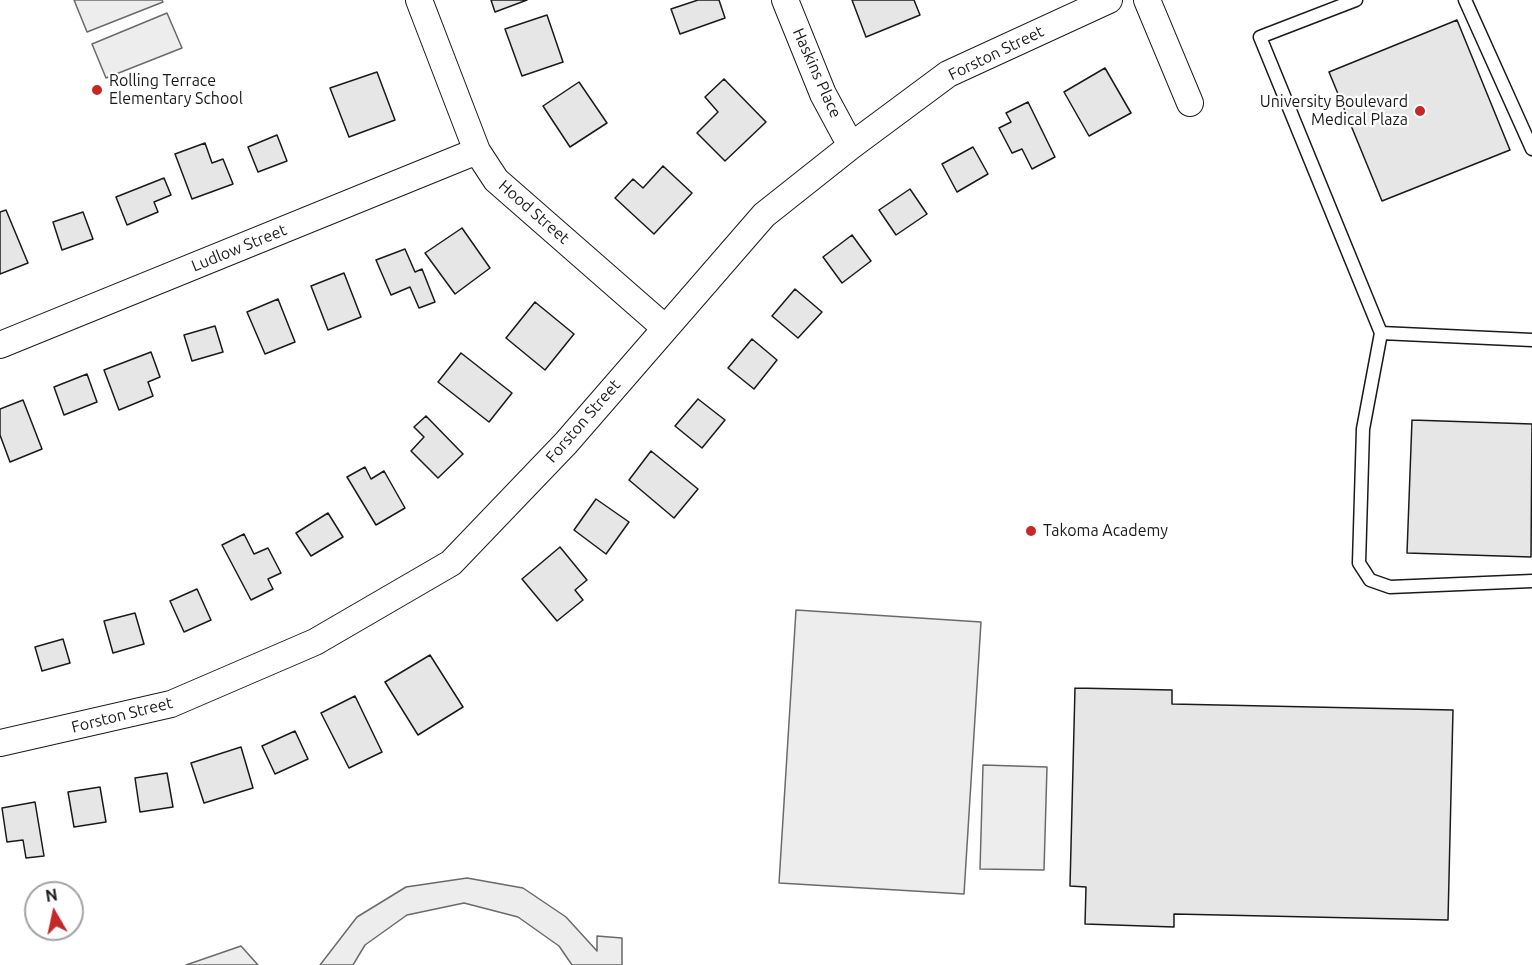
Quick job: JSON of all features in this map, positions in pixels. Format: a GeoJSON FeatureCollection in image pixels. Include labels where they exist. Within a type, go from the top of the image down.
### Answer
{"type":"FeatureCollection","features":[{"type":"Feature","properties":{"kind":"street","name":"Hood Street"},"geometry":{"type":"LineString","coordinates":[[419,0],[477,151],[496,180],[664,327]]}},
{"type":"Feature","properties":{"kind":"street","name":"Haskins Place"},"geometry":{"type":"LineString","coordinates":[[785,0],[823,94],[851,146]]}},
{"type":"Feature","properties":{"kind":"street","name":"Forston Street"},"geometry":{"type":"LineString","coordinates":[[0,744],[171,704],[315,642],[451,563],[566,443],[664,327],[764,215],[851,146],[948,74],[1109,0]]}},
{"type":"Feature","properties":{"kind":"street"},"geometry":{"type":"LineString","coordinates":[[1147,0],[1190,103]]}},
{"type":"Feature","properties":{"kind":"street","name":"Ludlow Street"},"geometry":{"type":"LineString","coordinates":[[0,345],[477,151]]}},
{"type":"Feature","properties":{"kind":"lane"},"geometry":{"type":"LineString","coordinates":[[1356,0],[1260,37],[1381,333],[1363,429],[1359,563],[1370,580],[1390,587],[1532,581]]}},
{"type":"Feature","properties":{"kind":"lane"},"geometry":{"type":"LineString","coordinates":[[1465,0],[1532,149]]}},
{"type":"Feature","properties":{"kind":"lane"},"geometry":{"type":"LineString","coordinates":[[1381,333],[1532,340]]}},
{"type":"Feature","properties":{"kind":"shaded area"},"geometry":{"type":"Polygon","coordinates":[[[74,0],[162,0],[163,2],[87,32],[74,0]]]}},
{"type":"Feature","properties":{"kind":"shaded area"},"geometry":{"type":"Polygon","coordinates":[[[167,13],[182,48],[106,78],[92,44],[167,13]]]}},
{"type":"Feature","properties":{"kind":"shaded area"},"geometry":{"type":"Polygon","coordinates":[[[796,610],[981,622],[964,894],[779,883],[796,610]]]}},
{"type":"Feature","properties":{"kind":"shaded area"},"geometry":{"type":"Polygon","coordinates":[[[983,765],[1047,767],[1044,870],[980,869],[983,765]]]}},
{"type":"Feature","properties":{"kind":"shaded area"},"geometry":{"type":"Polygon","coordinates":[[[467,878],[523,888],[566,917],[597,951],[597,936],[622,938],[622,965],[572,965],[559,946],[518,917],[464,903],[407,915],[365,945],[353,965],[320,965],[357,917],[406,887],[467,878]]]}},
{"type":"Feature","properties":{"kind":"shaded area"},"geometry":{"type":"Polygon","coordinates":[[[241,946],[258,965],[186,965],[241,946]]]}},
{"type":"Feature","properties":{"kind":"building"},"geometry":{"type":"Polygon","coordinates":[[[491,0],[527,0],[495,12],[491,0]]]}},
{"type":"Feature","properties":{"kind":"building"},"geometry":{"type":"Polygon","coordinates":[[[698,0],[719,0],[725,18],[680,34],[671,9],[698,0]]]}},
{"type":"Feature","properties":{"kind":"building"},"geometry":{"type":"Polygon","coordinates":[[[852,0],[914,0],[920,15],[866,37],[852,0]]]}},
{"type":"Feature","properties":{"kind":"building"},"geometry":{"type":"Polygon","coordinates":[[[547,15],[563,62],[522,76],[505,29],[547,15]]]}},
{"type":"Feature","properties":{"kind":"building","name":"University Boulevard Medical Plaza"},"geometry":{"type":"Polygon","coordinates":[[[1457,20],[1510,150],[1382,201],[1329,72],[1457,20]]]}},
{"type":"Feature","properties":{"kind":"building"},"geometry":{"type":"Polygon","coordinates":[[[1105,68],[1131,113],[1089,136],[1064,92],[1105,68]]]}},
{"type":"Feature","properties":{"kind":"building"},"geometry":{"type":"Polygon","coordinates":[[[377,72],[395,120],[349,137],[330,88],[377,72]]]}},
{"type":"Feature","properties":{"kind":"building"},"geometry":{"type":"Polygon","coordinates":[[[724,79],[766,122],[725,161],[697,133],[718,112],[705,97],[724,79]]]}},
{"type":"Feature","properties":{"kind":"building"},"geometry":{"type":"Polygon","coordinates":[[[579,82],[607,123],[570,147],[543,106],[579,82]]]}},
{"type":"Feature","properties":{"kind":"building"},"geometry":{"type":"Polygon","coordinates":[[[1028,102],[1055,157],[1032,169],[1022,149],[1012,153],[999,128],[1011,122],[1006,113],[1028,102]]]}},
{"type":"Feature","properties":{"kind":"building"},"geometry":{"type":"Polygon","coordinates":[[[277,135],[287,161],[258,172],[248,147],[277,135]]]}},
{"type":"Feature","properties":{"kind":"building"},"geometry":{"type":"Polygon","coordinates":[[[205,143],[212,163],[223,159],[233,184],[192,199],[175,154],[205,143]]]}},
{"type":"Feature","properties":{"kind":"building"},"geometry":{"type":"Polygon","coordinates":[[[973,147],[988,174],[957,192],[942,164],[973,147]]]}},
{"type":"Feature","properties":{"kind":"building"},"geometry":{"type":"Polygon","coordinates":[[[663,166],[692,193],[654,234],[615,198],[633,179],[643,188],[663,166]]]}},
{"type":"Feature","properties":{"kind":"building"},"geometry":{"type":"Polygon","coordinates":[[[164,178],[171,195],[154,202],[158,212],[127,225],[116,197],[164,178]]]}},
{"type":"Feature","properties":{"kind":"building"},"geometry":{"type":"Polygon","coordinates":[[[910,189],[927,214],[896,235],[879,210],[910,189]]]}},
{"type":"Feature","properties":{"kind":"building"},"geometry":{"type":"Polygon","coordinates":[[[6,210],[28,263],[0,274],[0,212],[6,210]]]}},
{"type":"Feature","properties":{"kind":"building"},"geometry":{"type":"Polygon","coordinates":[[[83,212],[93,239],[62,250],[53,222],[83,212]]]}},
{"type":"Feature","properties":{"kind":"building"},"geometry":{"type":"Polygon","coordinates":[[[462,228],[490,268],[455,294],[425,253],[462,228]]]}},
{"type":"Feature","properties":{"kind":"building"},"geometry":{"type":"Polygon","coordinates":[[[852,235],[871,261],[842,283],[823,257],[852,235]]]}},
{"type":"Feature","properties":{"kind":"building"},"geometry":{"type":"Polygon","coordinates":[[[405,249],[415,272],[422,269],[435,302],[419,308],[410,287],[391,295],[376,260],[405,249]]]}},
{"type":"Feature","properties":{"kind":"building"},"geometry":{"type":"Polygon","coordinates":[[[344,273],[361,317],[328,330],[311,286],[344,273]]]}},
{"type":"Feature","properties":{"kind":"building"},"geometry":{"type":"Polygon","coordinates":[[[795,289],[822,312],[798,338],[772,316],[795,289]]]}},
{"type":"Feature","properties":{"kind":"building"},"geometry":{"type":"Polygon","coordinates":[[[278,299],[295,342],[265,354],[247,312],[278,299]]]}},
{"type":"Feature","properties":{"kind":"building"},"geometry":{"type":"Polygon","coordinates":[[[535,302],[574,334],[545,370],[506,338],[535,302]]]}},
{"type":"Feature","properties":{"kind":"building"},"geometry":{"type":"Polygon","coordinates":[[[215,326],[223,352],[192,361],[184,335],[215,326]]]}},
{"type":"Feature","properties":{"kind":"building"},"geometry":{"type":"Polygon","coordinates":[[[752,339],[777,360],[754,389],[728,368],[752,339]]]}},
{"type":"Feature","properties":{"kind":"building"},"geometry":{"type":"Polygon","coordinates":[[[151,352],[160,377],[148,382],[153,396],[119,410],[104,370],[151,352]]]}},
{"type":"Feature","properties":{"kind":"building"},"geometry":{"type":"Polygon","coordinates":[[[461,353],[512,393],[489,422],[438,382],[461,353]]]}},
{"type":"Feature","properties":{"kind":"building"},"geometry":{"type":"Polygon","coordinates":[[[87,374],[97,402],[64,415],[54,387],[87,374]]]}},
{"type":"Feature","properties":{"kind":"building"},"geometry":{"type":"Polygon","coordinates":[[[698,399],[725,420],[702,448],[675,426],[698,399]]]}},
{"type":"Feature","properties":{"kind":"building"},"geometry":{"type":"Polygon","coordinates":[[[23,400],[42,449],[10,462],[0,435],[0,409],[23,400]]]}},
{"type":"Feature","properties":{"kind":"building"},"geometry":{"type":"Polygon","coordinates":[[[426,416],[463,454],[438,478],[411,451],[424,437],[414,427],[426,416]]]}},
{"type":"Feature","properties":{"kind":"building"},"geometry":{"type":"Polygon","coordinates":[[[1412,420],[1532,424],[1531,557],[1407,553],[1412,420]]]}},
{"type":"Feature","properties":{"kind":"building"},"geometry":{"type":"Polygon","coordinates":[[[651,451],[698,489],[674,518],[629,480],[651,451]]]}},
{"type":"Feature","properties":{"kind":"building"},"geometry":{"type":"Polygon","coordinates":[[[365,467],[371,479],[384,471],[405,508],[376,525],[347,477],[365,467]]]}},
{"type":"Feature","properties":{"kind":"building"},"geometry":{"type":"Polygon","coordinates":[[[596,499],[629,522],[606,554],[574,530],[596,499]]]}},
{"type":"Feature","properties":{"kind":"building"},"geometry":{"type":"Polygon","coordinates":[[[328,513],[343,537],[311,556],[296,533],[328,513]]]}},
{"type":"Feature","properties":{"kind":"building"},"geometry":{"type":"Polygon","coordinates":[[[244,534],[254,554],[268,548],[281,573],[268,579],[273,589],[251,600],[222,545],[244,534]]]}},
{"type":"Feature","properties":{"kind":"building"},"geometry":{"type":"Polygon","coordinates":[[[560,547],[587,580],[575,590],[583,600],[557,621],[522,579],[560,547]]]}},
{"type":"Feature","properties":{"kind":"building"},"geometry":{"type":"Polygon","coordinates":[[[197,589],[211,620],[184,632],[170,601],[197,589]]]}},
{"type":"Feature","properties":{"kind":"building"},"geometry":{"type":"Polygon","coordinates":[[[135,613],[144,644],[113,653],[104,621],[135,613]]]}},
{"type":"Feature","properties":{"kind":"building"},"geometry":{"type":"Polygon","coordinates":[[[63,639],[70,663],[42,671],[35,647],[63,639]]]}},
{"type":"Feature","properties":{"kind":"building"},"geometry":{"type":"Polygon","coordinates":[[[430,655],[463,707],[418,735],[385,682],[430,655]]]}},
{"type":"Feature","properties":{"kind":"building"},"geometry":{"type":"Polygon","coordinates":[[[1075,688],[1172,690],[1172,704],[1453,710],[1448,920],[1174,914],[1174,927],[1085,924],[1086,887],[1070,886],[1075,688]]]}},
{"type":"Feature","properties":{"kind":"building"},"geometry":{"type":"Polygon","coordinates":[[[355,696],[382,752],[349,768],[321,713],[355,696]]]}},
{"type":"Feature","properties":{"kind":"building"},"geometry":{"type":"Polygon","coordinates":[[[295,731],[308,759],[275,774],[262,746],[295,731]]]}},
{"type":"Feature","properties":{"kind":"building"},"geometry":{"type":"Polygon","coordinates":[[[241,747],[253,788],[204,803],[191,763],[241,747]]]}},
{"type":"Feature","properties":{"kind":"building"},"geometry":{"type":"Polygon","coordinates":[[[167,773],[173,807],[140,812],[135,778],[167,773]]]}},
{"type":"Feature","properties":{"kind":"building"},"geometry":{"type":"Polygon","coordinates":[[[100,787],[106,822],[74,827],[68,792],[100,787]]]}},
{"type":"Feature","properties":{"kind":"building"},"geometry":{"type":"Polygon","coordinates":[[[35,802],[44,856],[26,858],[23,840],[7,842],[2,808],[35,802]]]}},
{"type":"Feature","properties":{"kind":"place","name":"Rolling Terrace Elementary School"},"geometry":{"type":"Point","coordinates":[97,90]}},
{"type":"Feature","properties":{"kind":"place","name":"University Boulevard Medical Plaza"},"geometry":{"type":"Point","coordinates":[1420,111]}},
{"type":"Feature","properties":{"kind":"place","name":"Takoma Academy"},"geometry":{"type":"Point","coordinates":[1031,531]}}]}
